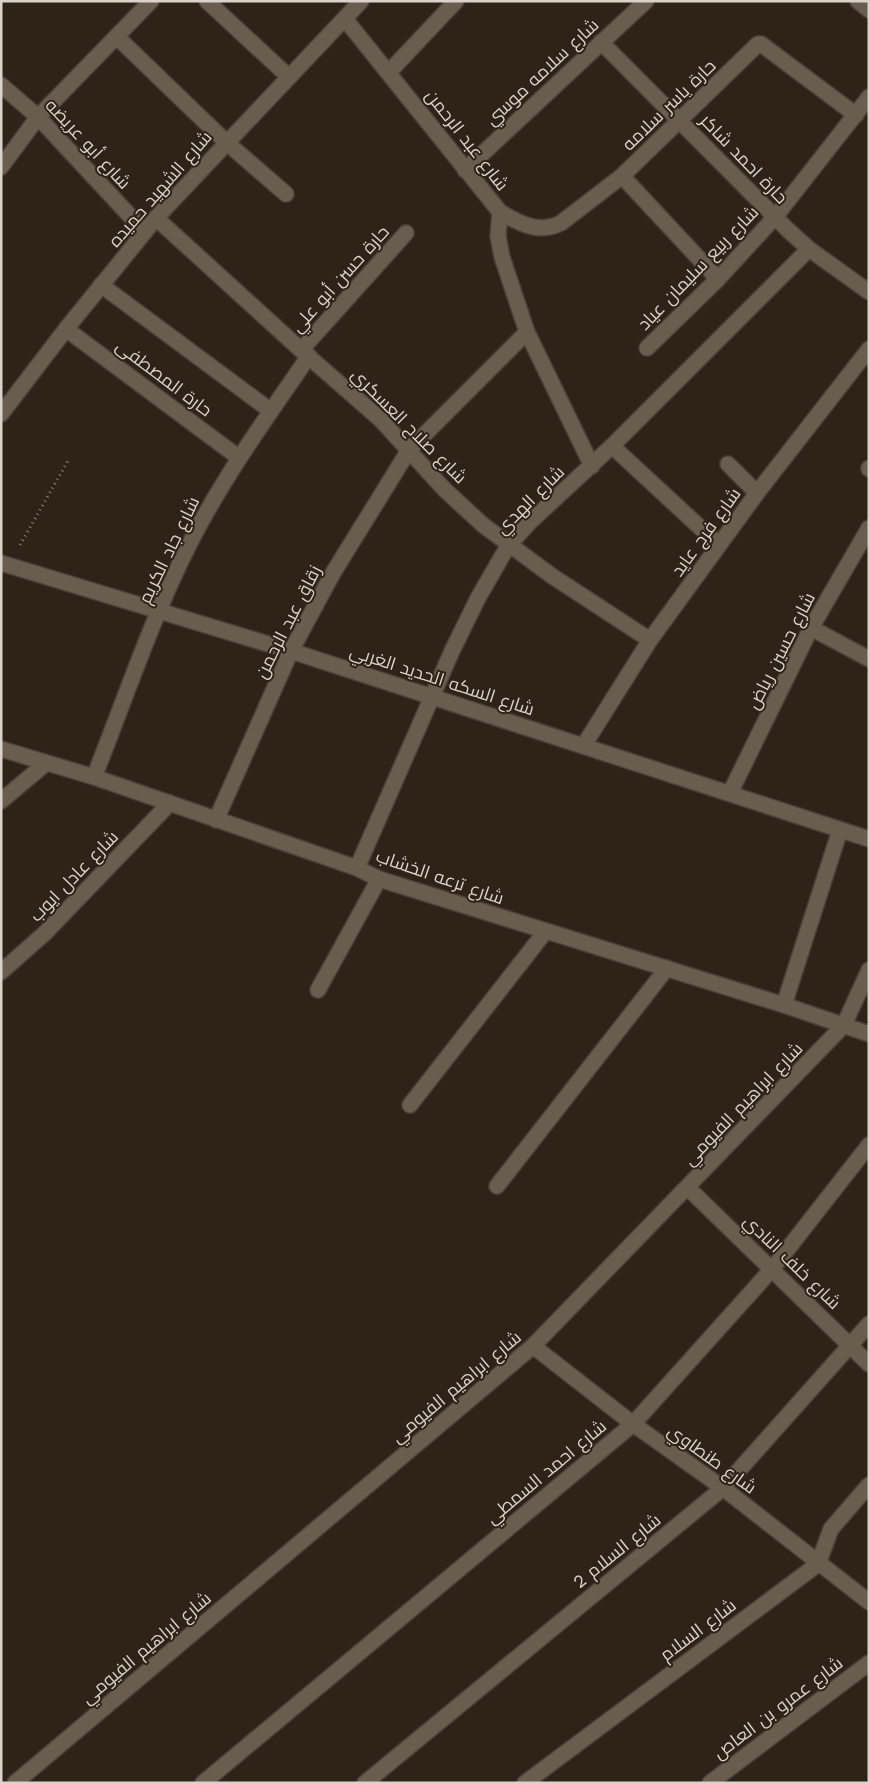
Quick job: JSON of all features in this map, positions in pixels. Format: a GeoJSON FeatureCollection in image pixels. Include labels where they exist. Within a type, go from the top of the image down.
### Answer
{"type":"FeatureCollection","features":[{"type":"Feature","properties":{"kind":"street"},"geometry":{"type":"LineString","coordinates":[[1,167],[38,117],[151,1]]}},
{"type":"Feature","properties":{"kind":"street"},"geometry":{"type":"LineString","coordinates":[[207,1],[289,77]]}},
{"type":"Feature","properties":{"kind":"street","name":"شارع الشهيد حميده"},"geometry":{"type":"LineString","coordinates":[[1,414],[66,328],[156,218],[360,1]]}},
{"type":"Feature","properties":{"kind":"street"},"geometry":{"type":"LineString","coordinates":[[389,72],[456,1]]}},
{"type":"Feature","properties":{"kind":"street"},"geometry":{"type":"LineString","coordinates":[[858,1],[869,10]]}},
{"type":"Feature","properties":{"kind":"street","name":"شارع سلامه موسي"},"geometry":{"type":"LineString","coordinates":[[465,170],[644,2]]}},
{"type":"Feature","properties":{"kind":"street","name":"شارع عبد الرحمن"},"geometry":{"type":"LineString","coordinates":[[345,19],[500,212],[498,236],[502,257],[526,332],[592,466]]}},
{"type":"Feature","properties":{"kind":"street"},"geometry":{"type":"LineString","coordinates":[[117,37],[226,142],[286,194]]}},
{"type":"Feature","properties":{"kind":"street","name":"حارة احمد شاكر"},"geometry":{"type":"LineString","coordinates":[[601,42],[809,249],[869,292]]}},
{"type":"Feature","properties":{"kind":"street","name":"حارة ياسر سلامه"},"geometry":{"type":"LineString","coordinates":[[500,212],[521,224],[534,228],[552,227],[580,210],[622,176],[759,44],[856,115]]}},
{"type":"Feature","properties":{"kind":"street","name":"شارع أبو عريضه"},"geometry":{"type":"LineString","coordinates":[[1,85],[38,117],[145,232]]}},
{"type":"Feature","properties":{"kind":"street","name":"شارع ربيع سليمان عياد"},"geometry":{"type":"LineString","coordinates":[[647,348],[718,279],[775,217],[869,97]]}},
{"type":"Feature","properties":{"kind":"street"},"geometry":{"type":"LineString","coordinates":[[622,176],[718,279]]}},
{"type":"Feature","properties":{"kind":"street","name":"شارع صلاح العسكري"},"geometry":{"type":"LineString","coordinates":[[156,218],[380,419],[444,489],[508,546],[650,640]]}},
{"type":"Feature","properties":{"kind":"street","name":"حارة حسن أبو علي"},"geometry":{"type":"LineString","coordinates":[[305,353],[406,233]]}},
{"type":"Feature","properties":{"kind":"street","name":"شارع الهدي"},"geometry":{"type":"LineString","coordinates":[[357,868],[431,698],[478,598],[508,546],[531,521],[592,466],[809,249]]}},
{"type":"Feature","properties":{"kind":"street"},"geometry":{"type":"LineString","coordinates":[[102,286],[271,411]]}},
{"type":"Feature","properties":{"kind":"street","name":"حارة المصطفى"},"geometry":{"type":"LineString","coordinates":[[66,328],[238,458]]}},
{"type":"Feature","properties":{"kind":"street","name":"زقاق عبد الرحمن"},"geometry":{"type":"LineString","coordinates":[[216,820],[291,651],[333,573],[409,450],[526,332]]}},
{"type":"Feature","properties":{"kind":"street","name":"شارع فرج عايد"},"geometry":{"type":"LineString","coordinates":[[584,745],[650,640],[758,493],[869,349]]}},
{"type":"Feature","properties":{"kind":"street","name":"شارع جاد الكريم"},"geometry":{"type":"LineString","coordinates":[[94,777],[160,610],[200,523],[238,458],[271,411],[305,353]]}},
{"type":"Feature","properties":{"kind":"street"},"geometry":{"type":"LineString","coordinates":[[612,446],[719,545]]}},
{"type":"Feature","properties":{"kind":"street"},"geometry":{"type":"LineString","coordinates":[[728,464],[758,493]]}},
{"type":"Feature","properties":{"kind":"street","name":"شارع حسين رياض"},"geometry":{"type":"LineString","coordinates":[[730,793],[811,628],[869,528]]}},
{"type":"Feature","properties":{"kind":"street","name":"شارع السكه الحديد الغربي"},"geometry":{"type":"LineString","coordinates":[[5,564],[291,651],[869,839]]}},
{"type":"Feature","properties":{"kind":"street"},"geometry":{"type":"LineString","coordinates":[[811,628],[867,655]]}},
{"type":"Feature","properties":{"kind":"street","name":"شارع ترعه الخشاب"},"geometry":{"type":"LineString","coordinates":[[1,749],[45,764],[94,777],[170,803],[357,868],[380,879],[784,1005],[869,1034]]}},
{"type":"Feature","properties":{"kind":"street"},"geometry":{"type":"LineString","coordinates":[[1,801],[45,764]]}},
{"type":"Feature","properties":{"kind":"street","name":"شارع عادل ايوب"},"geometry":{"type":"LineString","coordinates":[[1,972],[44,934],[170,803]]}},
{"type":"Feature","properties":{"kind":"street"},"geometry":{"type":"LineString","coordinates":[[784,1005],[840,830]]}},
{"type":"Feature","properties":{"kind":"street"},"geometry":{"type":"LineString","coordinates":[[318,990],[380,879]]}},
{"type":"Feature","properties":{"kind":"street"},"geometry":{"type":"LineString","coordinates":[[410,1105],[545,932]]}},
{"type":"Feature","properties":{"kind":"street"},"geometry":{"type":"LineString","coordinates":[[497,1186],[667,968]]}},
{"type":"Feature","properties":{"kind":"street","name":"شارع ابراهيم الفيومي"},"geometry":{"type":"LineString","coordinates":[[15,1783],[533,1346],[844,1026],[869,970]]}},
{"type":"Feature","properties":{"kind":"street","name":"شارع احمد السمطي"},"geometry":{"type":"LineString","coordinates":[[203,1783],[633,1424],[772,1269],[869,1145]]}},
{"type":"Feature","properties":{"kind":"street","name":"شارع خلف النادي"},"geometry":{"type":"LineString","coordinates":[[688,1188],[869,1364]]}},
{"type":"Feature","properties":{"kind":"street","name":"شارع السلام 2"},"geometry":{"type":"LineString","coordinates":[[365,1783],[723,1488],[869,1324]]}},
{"type":"Feature","properties":{"kind":"street","name":"شارع طنطاوي"},"geometry":{"type":"LineString","coordinates":[[533,1346],[633,1424],[723,1488],[869,1602]]}},
{"type":"Feature","properties":{"kind":"street"},"geometry":{"type":"LineString","coordinates":[[818,1564],[831,1529],[869,1485]]}},
{"type":"Feature","properties":{"kind":"street","name":"شارع السلام"},"geometry":{"type":"LineString","coordinates":[[525,1783],[818,1564]]}},
{"type":"Feature","properties":{"kind":"street","name":"شارع عمرو بن العاص"},"geometry":{"type":"LineString","coordinates":[[710,1783],[869,1663]]}},
{"type":"Feature","properties":{"kind":"path"},"geometry":{"type":"LineString","coordinates":[[5,564],[70,459]]}}]}
